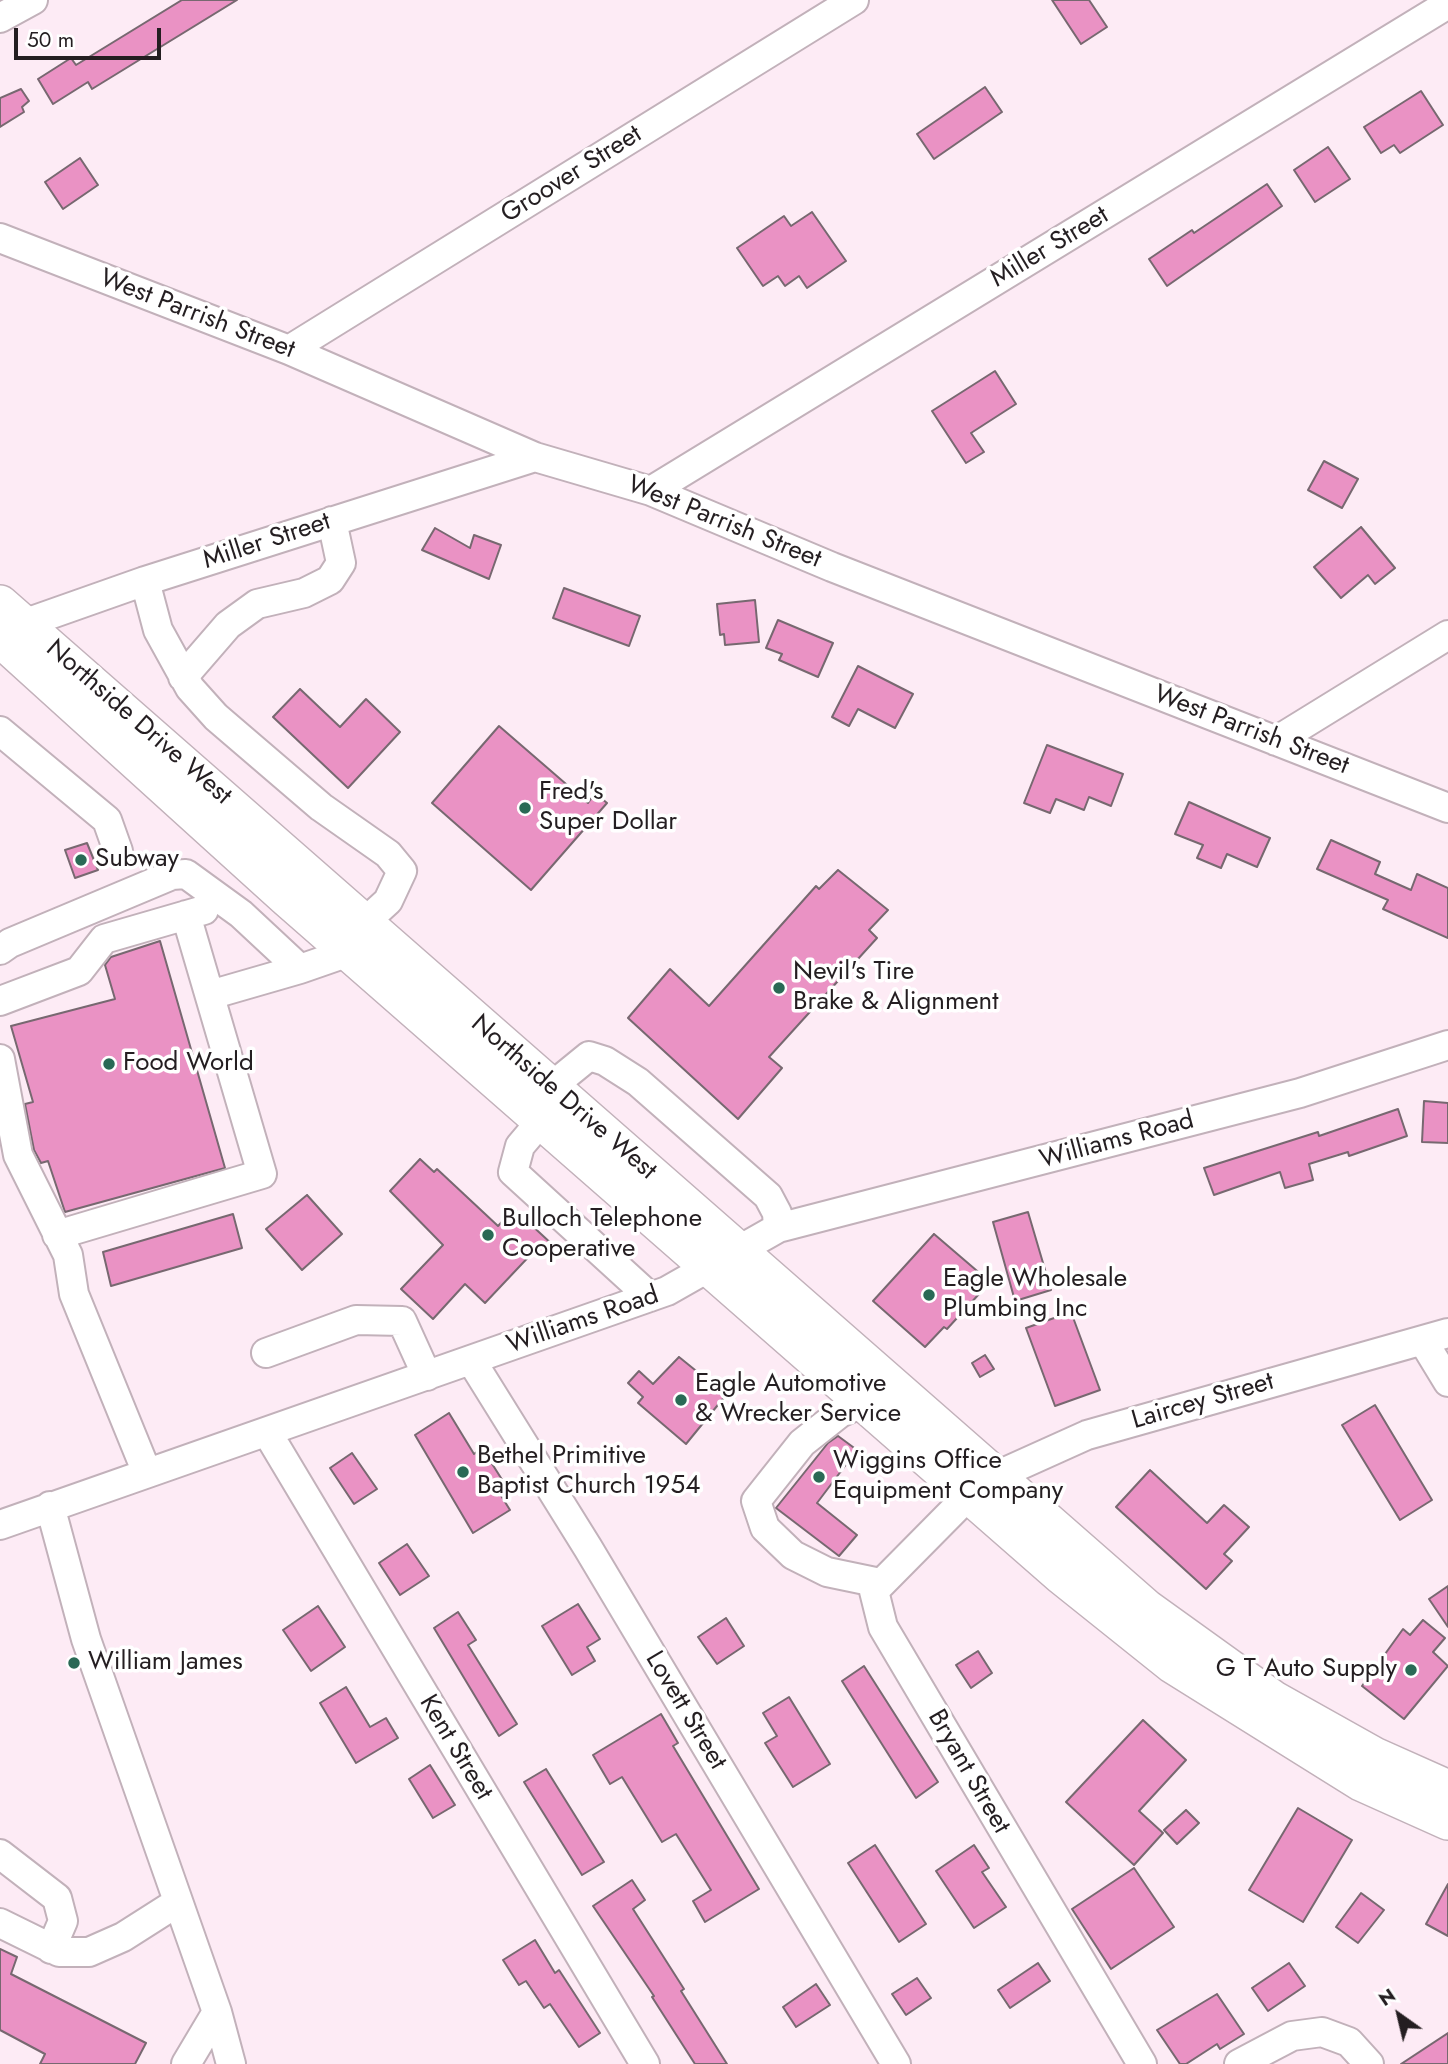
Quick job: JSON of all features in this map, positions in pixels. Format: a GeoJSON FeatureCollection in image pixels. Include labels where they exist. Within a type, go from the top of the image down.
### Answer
{"type":"FeatureCollection","features":[{"type":"Feature","properties":{"kind":"main road","name":"Northside Drive West"},"geometry":{"type":"LineString","coordinates":[[6,624],[357,937],[982,1485],[1172,1664],[1360,1782],[1448,1821]]}},
{"type":"Feature","properties":{"kind":"main road","name":"Northside Drive West"},"geometry":{"type":"LineString","coordinates":[[724,1257],[864,1402],[982,1485],[1274,1700],[1374,1756],[1448,1789]]}},
{"type":"Feature","properties":{"kind":"street"},"geometry":{"type":"LineString","coordinates":[[0,18],[33,0]]}},
{"type":"Feature","properties":{"kind":"street","name":"Groover Street"},"geometry":{"type":"LineString","coordinates":[[289,350],[854,0]]}},
{"type":"Feature","properties":{"kind":"street","name":"Miller Street"},"geometry":{"type":"LineString","coordinates":[[651,491],[1448,5]]}},
{"type":"Feature","properties":{"kind":"street","name":"West Parrish Street"},"geometry":{"type":"LineString","coordinates":[[0,238],[289,350],[536,457],[651,491],[845,572],[1448,808]]}},
{"type":"Feature","properties":{"kind":"street","name":"Miller Street"},"geometry":{"type":"LineString","coordinates":[[6,624],[536,457]]}},
{"type":"Feature","properties":{"kind":"street"},"geometry":{"type":"LineString","coordinates":[[183,677],[228,625],[257,604],[304,593],[330,580],[341,563],[332,521]]}},
{"type":"Feature","properties":{"kind":"street"},"geometry":{"type":"LineString","coordinates":[[145,581],[158,630],[183,677],[216,717],[321,807],[388,854],[402,871],[388,901],[357,937],[300,969],[210,995]]}},
{"type":"Feature","properties":{"kind":"street"},"geometry":{"type":"LineString","coordinates":[[1276,741],[1448,635]]}},
{"type":"Feature","properties":{"kind":"street"},"geometry":{"type":"LineString","coordinates":[[0,731],[107,821],[118,851]]}},
{"type":"Feature","properties":{"kind":"street"},"geometry":{"type":"LineString","coordinates":[[0,950],[10,943],[172,875],[186,874],[227,903],[300,969]]}},
{"type":"Feature","properties":{"kind":"street"},"geometry":{"type":"LineString","coordinates":[[0,1001],[79,971],[104,939],[227,903]]}},
{"type":"Feature","properties":{"kind":"street"},"geometry":{"type":"LineString","coordinates":[[57,1235],[262,1174],[186,915]]}},
{"type":"Feature","properties":{"kind":"street","name":"Williams Road"},"geometry":{"type":"LineString","coordinates":[[0,1525],[667,1292],[778,1228],[1300,1093],[1448,1045]]}},
{"type":"Feature","properties":{"kind":"street"},"geometry":{"type":"LineString","coordinates":[[650,1297],[513,1172],[520,1146],[547,1104],[589,1056],[606,1061],[638,1082],[768,1196],[777,1213],[778,1228]]}},
{"type":"Feature","properties":{"kind":"street"},"geometry":{"type":"LineString","coordinates":[[0,1059],[18,1155],[68,1255],[74,1294],[147,1473]]}},
{"type":"Feature","properties":{"kind":"street"},"geometry":{"type":"LineString","coordinates":[[266,1353],[356,1321],[402,1321],[427,1376]]}},
{"type":"Feature","properties":{"kind":"street"},"geometry":{"type":"LineString","coordinates":[[1435,1337],[1448,1382]]}},
{"type":"Feature","properties":{"kind":"street","name":"Laircey Street"},"geometry":{"type":"LineString","coordinates":[[982,1485],[1087,1435],[1435,1337]]}},
{"type":"Feature","properties":{"kind":"street","name":"Lovett Street"},"geometry":{"type":"LineString","coordinates":[[471,1360],[595,1560],[896,2064]]}},
{"type":"Feature","properties":{"kind":"street"},"geometry":{"type":"LineString","coordinates":[[864,1402],[840,1413],[802,1443],[756,1501],[765,1528],[793,1555],[827,1572],[880,1583],[982,1485]]}},
{"type":"Feature","properties":{"kind":"street","name":"Kent Street"},"geometry":{"type":"LineString","coordinates":[[267,1432],[645,2064]]}},
{"type":"Feature","properties":{"kind":"street"},"geometry":{"type":"LineString","coordinates":[[50,1506],[86,1639],[216,2012],[231,2064]]}},
{"type":"Feature","properties":{"kind":"street","name":"Bryant Street"},"geometry":{"type":"LineString","coordinates":[[880,1583],[874,1591],[883,1627],[1142,2064]]}},
{"type":"Feature","properties":{"kind":"street"},"geometry":{"type":"LineString","coordinates":[[0,1854],[57,1898],[63,1920],[51,1949]]}},
{"type":"Feature","properties":{"kind":"street"},"geometry":{"type":"LineString","coordinates":[[0,1923],[59,1952],[89,1952],[123,1937],[178,1902]]}},
{"type":"Feature","properties":{"kind":"street"},"geometry":{"type":"LineString","coordinates":[[186,2064],[216,2012]]}},
{"type":"Feature","properties":{"kind":"street"},"geometry":{"type":"LineString","coordinates":[[1238,2064],[1292,2036],[1322,2032],[1349,2042],[1369,2064]]}},
{"type":"Feature","properties":{"kind":"building"},"geometry":{"type":"Polygon","coordinates":[[[182,0],[237,0],[92,89],[88,82],[53,104],[38,79],[71,58],[76,65],[182,0]]]}},
{"type":"Feature","properties":{"kind":"building"},"geometry":{"type":"Polygon","coordinates":[[[1052,0],[1089,0],[1107,27],[1081,44],[1052,0]]]}},
{"type":"Feature","properties":{"kind":"building"},"geometry":{"type":"Polygon","coordinates":[[[985,87],[1002,112],[934,159],[917,134],[985,87]]]}},
{"type":"Feature","properties":{"kind":"building"},"geometry":{"type":"Polygon","coordinates":[[[21,89],[29,101],[22,107],[24,112],[0,127],[0,98],[21,89]]]}},
{"type":"Feature","properties":{"kind":"building"},"geometry":{"type":"Polygon","coordinates":[[[1421,91],[1443,125],[1400,153],[1394,145],[1381,153],[1364,127],[1421,91]]]}},
{"type":"Feature","properties":{"kind":"building"},"geometry":{"type":"Polygon","coordinates":[[[1328,147],[1350,179],[1315,202],[1294,170],[1328,147]]]}},
{"type":"Feature","properties":{"kind":"building"},"geometry":{"type":"Polygon","coordinates":[[[80,158],[98,185],[63,209],[45,182],[80,158]]]}},
{"type":"Feature","properties":{"kind":"building"},"geometry":{"type":"Polygon","coordinates":[[[1267,184],[1282,206],[1167,286],[1149,259],[1192,230],[1194,233],[1267,184]]]}},
{"type":"Feature","properties":{"kind":"building"},"geometry":{"type":"Polygon","coordinates":[[[812,212],[846,261],[807,288],[799,276],[785,286],[778,276],[763,286],[737,248],[784,216],[791,226],[812,212]]]}},
{"type":"Feature","properties":{"kind":"building"},"geometry":{"type":"Polygon","coordinates":[[[995,371],[1016,404],[971,433],[984,452],[966,463],[932,411],[995,371]]]}},
{"type":"Feature","properties":{"kind":"building"},"geometry":{"type":"Polygon","coordinates":[[[1324,461],[1358,479],[1342,508],[1308,490],[1324,461]]]}},
{"type":"Feature","properties":{"kind":"building"},"geometry":{"type":"Polygon","coordinates":[[[1361,527],[1395,568],[1375,584],[1368,575],[1341,598],[1314,567],[1361,527]]]}},
{"type":"Feature","properties":{"kind":"building"},"geometry":{"type":"Polygon","coordinates":[[[435,528],[470,548],[474,535],[501,545],[489,579],[422,550],[435,528]]]}},
{"type":"Feature","properties":{"kind":"building"},"geometry":{"type":"Polygon","coordinates":[[[564,588],[640,616],[629,646],[553,618],[564,588]]]}},
{"type":"Feature","properties":{"kind":"building"},"geometry":{"type":"Polygon","coordinates":[[[755,600],[759,642],[725,645],[724,634],[720,635],[717,604],[755,600]]]}},
{"type":"Feature","properties":{"kind":"building"},"geometry":{"type":"Polygon","coordinates":[[[778,620],[833,643],[818,677],[779,660],[782,654],[766,648],[778,620]]]}},
{"type":"Feature","properties":{"kind":"building"},"geometry":{"type":"Polygon","coordinates":[[[858,666],[913,694],[895,728],[858,709],[849,726],[832,717],[858,666]]]}},
{"type":"Feature","properties":{"kind":"building"},"geometry":{"type":"Polygon","coordinates":[[[300,689],[340,727],[366,699],[400,732],[348,788],[273,717],[300,689]]]}},
{"type":"Feature","properties":{"kind":"building","name":"Fred's Super Dollar"},"geometry":{"type":"Polygon","coordinates":[[[499,726],[588,803],[595,793],[607,803],[531,890],[432,803],[499,726]]]}},
{"type":"Feature","properties":{"kind":"building"},"geometry":{"type":"Polygon","coordinates":[[[1047,745],[1123,774],[1111,806],[1089,797],[1084,810],[1056,799],[1050,813],[1024,803],[1047,745]]]}},
{"type":"Feature","properties":{"kind":"building"},"geometry":{"type":"Polygon","coordinates":[[[1189,802],[1270,838],[1257,867],[1227,854],[1221,868],[1197,858],[1203,845],[1175,834],[1189,802]]]}},
{"type":"Feature","properties":{"kind":"building"},"geometry":{"type":"Polygon","coordinates":[[[1331,840],[1380,862],[1375,874],[1411,890],[1417,874],[1448,888],[1448,938],[1383,909],[1388,900],[1317,869],[1331,840]]]}},
{"type":"Feature","properties":{"kind":"building","name":"Subway"},"geometry":{"type":"Polygon","coordinates":[[[87,843],[98,870],[75,878],[65,850],[87,843]]]}},
{"type":"Feature","properties":{"kind":"building","name":"Nevil's Tire Brake & Alignment"},"geometry":{"type":"Polygon","coordinates":[[[838,870],[888,910],[869,930],[877,938],[769,1057],[782,1068],[738,1119],[628,1018],[670,969],[709,1006],[816,886],[819,889],[838,870]]]}},
{"type":"Feature","properties":{"kind":"building","name":"Food World"},"geometry":{"type":"Polygon","coordinates":[[[160,941],[225,1168],[65,1212],[48,1161],[41,1163],[34,1150],[25,1104],[33,1102],[11,1026],[115,999],[105,965],[111,957],[160,941]]]}},
{"type":"Feature","properties":{"kind":"building"},"geometry":{"type":"Polygon","coordinates":[[[1424,1101],[1448,1103],[1448,1143],[1422,1142],[1424,1101]]]}},
{"type":"Feature","properties":{"kind":"building"},"geometry":{"type":"Polygon","coordinates":[[[1398,1109],[1407,1136],[1349,1156],[1348,1152],[1309,1164],[1313,1180],[1285,1188],[1280,1172],[1214,1195],[1204,1168],[1318,1132],[1319,1136],[1398,1109]]]}},
{"type":"Feature","properties":{"kind":"building","name":"Bulloch Telephone Cooperative"},"geometry":{"type":"Polygon","coordinates":[[[420,1159],[434,1172],[437,1169],[498,1226],[514,1209],[554,1246],[544,1257],[536,1249],[485,1303],[465,1284],[433,1319],[401,1289],[443,1245],[390,1191],[420,1159]]]}},
{"type":"Feature","properties":{"kind":"building"},"geometry":{"type":"Polygon","coordinates":[[[307,1195],[342,1234],[302,1270],[266,1229],[307,1195]]]}},
{"type":"Feature","properties":{"kind":"building"},"geometry":{"type":"Polygon","coordinates":[[[1028,1212],[1051,1290],[1015,1301],[993,1222],[1028,1212]]]}},
{"type":"Feature","properties":{"kind":"building"},"geometry":{"type":"Polygon","coordinates":[[[233,1214],[242,1248],[111,1286],[103,1252],[233,1214]]]}},
{"type":"Feature","properties":{"kind":"building","name":"Eagle Wholesale Plumbing Inc"},"geometry":{"type":"Polygon","coordinates":[[[934,1234],[990,1282],[947,1329],[944,1327],[925,1347],[873,1301],[934,1234]]]}},
{"type":"Feature","properties":{"kind":"building"},"geometry":{"type":"Polygon","coordinates":[[[1071,1312],[1100,1390],[1055,1406],[1026,1328],[1071,1312]]]}},
{"type":"Feature","properties":{"kind":"building"},"geometry":{"type":"Polygon","coordinates":[[[985,1355],[994,1369],[980,1377],[972,1363],[985,1355]]]}},
{"type":"Feature","properties":{"kind":"building","name":"Eagle Automotive & Wrecker Service"},"geometry":{"type":"Polygon","coordinates":[[[679,1357],[726,1395],[686,1444],[638,1403],[643,1397],[628,1383],[639,1371],[653,1384],[679,1357]]]}},
{"type":"Feature","properties":{"kind":"building"},"geometry":{"type":"Polygon","coordinates":[[[1375,1405],[1432,1500],[1400,1520],[1342,1425],[1375,1405]]]}},
{"type":"Feature","properties":{"kind":"building","name":"Bethel Primitive Baptist Church 1954"},"geometry":{"type":"Polygon","coordinates":[[[449,1413],[474,1454],[482,1448],[508,1489],[500,1494],[510,1510],[473,1533],[415,1435],[449,1413]]]}},
{"type":"Feature","properties":{"kind":"building","name":"Wiggins Office Equipment Company"},"geometry":{"type":"Polygon","coordinates":[[[838,1436],[857,1450],[817,1503],[857,1535],[839,1556],[776,1508],[828,1443],[838,1436]]]}},
{"type":"Feature","properties":{"kind":"building"},"geometry":{"type":"Polygon","coordinates":[[[352,1453],[377,1489],[354,1504],[330,1468],[352,1453]]]}},
{"type":"Feature","properties":{"kind":"building"},"geometry":{"type":"Polygon","coordinates":[[[1150,1470],[1207,1523],[1224,1505],[1249,1527],[1224,1554],[1232,1561],[1206,1589],[1116,1507],[1150,1470]]]}},
{"type":"Feature","properties":{"kind":"building"},"geometry":{"type":"Polygon","coordinates":[[[407,1544],[429,1576],[400,1595],[379,1563],[407,1544]]]}},
{"type":"Feature","properties":{"kind":"building"},"geometry":{"type":"Polygon","coordinates":[[[1448,1586],[1448,1627],[1429,1599],[1448,1586]]]}},
{"type":"Feature","properties":{"kind":"building"},"geometry":{"type":"Polygon","coordinates":[[[578,1604],[600,1639],[587,1647],[595,1661],[572,1675],[542,1626],[578,1604]]]}},
{"type":"Feature","properties":{"kind":"building"},"geometry":{"type":"Polygon","coordinates":[[[318,1606],[345,1647],[311,1671],[283,1630],[318,1606]]]}},
{"type":"Feature","properties":{"kind":"building"},"geometry":{"type":"Polygon","coordinates":[[[458,1612],[476,1640],[468,1645],[517,1724],[499,1736],[434,1628],[458,1612]]]}},
{"type":"Feature","properties":{"kind":"building"},"geometry":{"type":"Polygon","coordinates":[[[726,1618],[744,1646],[717,1664],[698,1637],[726,1618]]]}},
{"type":"Feature","properties":{"kind":"building","name":"G T Auto Supply"},"geometry":{"type":"Polygon","coordinates":[[[1423,1620],[1445,1638],[1433,1652],[1448,1666],[1404,1719],[1362,1686],[1403,1629],[1410,1635],[1423,1620]]]}},
{"type":"Feature","properties":{"kind":"building"},"geometry":{"type":"Polygon","coordinates":[[[978,1651],[992,1673],[971,1688],[956,1665],[978,1651]]]}},
{"type":"Feature","properties":{"kind":"building"},"geometry":{"type":"Polygon","coordinates":[[[864,1666],[938,1782],[916,1798],[842,1681],[864,1666]]]}},
{"type":"Feature","properties":{"kind":"building"},"geometry":{"type":"Polygon","coordinates":[[[346,1687],[370,1727],[386,1718],[398,1738],[356,1763],[320,1703],[346,1687]]]}},
{"type":"Feature","properties":{"kind":"building"},"geometry":{"type":"Polygon","coordinates":[[[789,1697],[830,1764],[793,1787],[765,1743],[777,1736],[763,1713],[789,1697]]]}},
{"type":"Feature","properties":{"kind":"building"},"geometry":{"type":"Polygon","coordinates":[[[661,1714],[678,1743],[673,1746],[759,1889],[705,1922],[693,1901],[711,1890],[676,1834],[662,1842],[622,1777],[610,1784],[593,1755],[661,1714]]]}},
{"type":"Feature","properties":{"kind":"building"},"geometry":{"type":"Polygon","coordinates":[[[1143,1720],[1186,1760],[1139,1811],[1163,1833],[1134,1865],[1066,1802],[1143,1720]]]}},
{"type":"Feature","properties":{"kind":"building"},"geometry":{"type":"Polygon","coordinates":[[[430,1765],[455,1805],[433,1818],[409,1779],[430,1765]]]}},
{"type":"Feature","properties":{"kind":"building"},"geometry":{"type":"Polygon","coordinates":[[[546,1769],[604,1862],[582,1875],[524,1782],[546,1769]]]}},
{"type":"Feature","properties":{"kind":"building"},"geometry":{"type":"Polygon","coordinates":[[[1298,1808],[1352,1840],[1303,1922],[1249,1890],[1298,1808]]]}},
{"type":"Feature","properties":{"kind":"building"},"geometry":{"type":"Polygon","coordinates":[[[1186,1810],[1199,1823],[1177,1844],[1164,1830],[1186,1810]]]}},
{"type":"Feature","properties":{"kind":"building"},"geometry":{"type":"Polygon","coordinates":[[[875,1845],[926,1924],[899,1942],[848,1863],[875,1845]]]}},
{"type":"Feature","properties":{"kind":"building"},"geometry":{"type":"Polygon","coordinates":[[[974,1845],[989,1868],[982,1872],[1006,1907],[974,1928],[936,1871],[974,1845]]]}},
{"type":"Feature","properties":{"kind":"building"},"geometry":{"type":"Polygon","coordinates":[[[1134,1868],[1174,1927],[1111,1969],[1072,1909],[1134,1868]]]}},
{"type":"Feature","properties":{"kind":"building"},"geometry":{"type":"Polygon","coordinates":[[[632,1880],[645,1900],[633,1909],[684,1989],[681,1991],[727,2064],[695,2064],[652,1997],[654,1996],[593,1906],[632,1880]]]}},
{"type":"Feature","properties":{"kind":"building"},"geometry":{"type":"Polygon","coordinates":[[[1448,1884],[1448,1936],[1426,1924],[1448,1884]]]}},
{"type":"Feature","properties":{"kind":"building"},"geometry":{"type":"Polygon","coordinates":[[[1361,1893],[1384,1910],[1358,1943],[1336,1927],[1361,1893]]]}},
{"type":"Feature","properties":{"kind":"building"},"geometry":{"type":"Polygon","coordinates":[[[535,1940],[555,1973],[559,1970],[600,2033],[579,2047],[550,2004],[544,2008],[526,1981],[519,1985],[503,1960],[535,1940]]]}},
{"type":"Feature","properties":{"kind":"building"},"geometry":{"type":"Polygon","coordinates":[[[0,1949],[17,1957],[11,1974],[146,2043],[135,2064],[40,2064],[45,2054],[0,2030],[0,1949]]]}},
{"type":"Feature","properties":{"kind":"building"},"geometry":{"type":"Polygon","coordinates":[[[1038,1963],[1050,1981],[1010,2008],[998,1990],[1038,1963]]]}},
{"type":"Feature","properties":{"kind":"building"},"geometry":{"type":"Polygon","coordinates":[[[1289,1963],[1305,1986],[1268,2011],[1252,1988],[1289,1963]]]}},
{"type":"Feature","properties":{"kind":"building"},"geometry":{"type":"Polygon","coordinates":[[[917,1978],[931,1998],[906,2015],[892,1994],[917,1978]]]}},
{"type":"Feature","properties":{"kind":"building"},"geometry":{"type":"Polygon","coordinates":[[[816,1984],[830,2005],[796,2027],[783,2007],[816,1984]]]}},
{"type":"Feature","properties":{"kind":"building"},"geometry":{"type":"Polygon","coordinates":[[[1217,1994],[1244,2034],[1220,2049],[1217,2044],[1186,2064],[1180,2064],[1157,2030],[1217,1994]]]}},
{"type":"Feature","properties":{"kind":"building"},"geometry":{"type":"Polygon","coordinates":[[[1448,2033],[1448,2064],[1401,2064],[1448,2033]]]}},
{"type":"Feature","properties":{"kind":"place","name":"Fred's Super Dollar"},"geometry":{"type":"Point","coordinates":[525,808]}},
{"type":"Feature","properties":{"kind":"place","name":"Subway"},"geometry":{"type":"Point","coordinates":[81,860]}},
{"type":"Feature","properties":{"kind":"place","name":"Nevil's Tire Brake & Alignment"},"geometry":{"type":"Point","coordinates":[779,988]}},
{"type":"Feature","properties":{"kind":"place","name":"Food World"},"geometry":{"type":"Point","coordinates":[109,1064]}},
{"type":"Feature","properties":{"kind":"place","name":"Bulloch Telephone Cooperative"},"geometry":{"type":"Point","coordinates":[488,1235]}},
{"type":"Feature","properties":{"kind":"place","name":"Eagle Wholesale Plumbing Inc"},"geometry":{"type":"Point","coordinates":[929,1295]}},
{"type":"Feature","properties":{"kind":"place","name":"Eagle Automotive & Wrecker Service"},"geometry":{"type":"Point","coordinates":[681,1400]}},
{"type":"Feature","properties":{"kind":"place","name":"Bethel Primitive Baptist Church 1954"},"geometry":{"type":"Point","coordinates":[463,1472]}},
{"type":"Feature","properties":{"kind":"place","name":"Wiggins Office Equipment Company"},"geometry":{"type":"Point","coordinates":[819,1477]}},
{"type":"Feature","properties":{"kind":"place","name":"William James"},"geometry":{"type":"Point","coordinates":[74,1663]}},
{"type":"Feature","properties":{"kind":"place","name":"G T Auto Supply"},"geometry":{"type":"Point","coordinates":[1411,1670]}}]}
